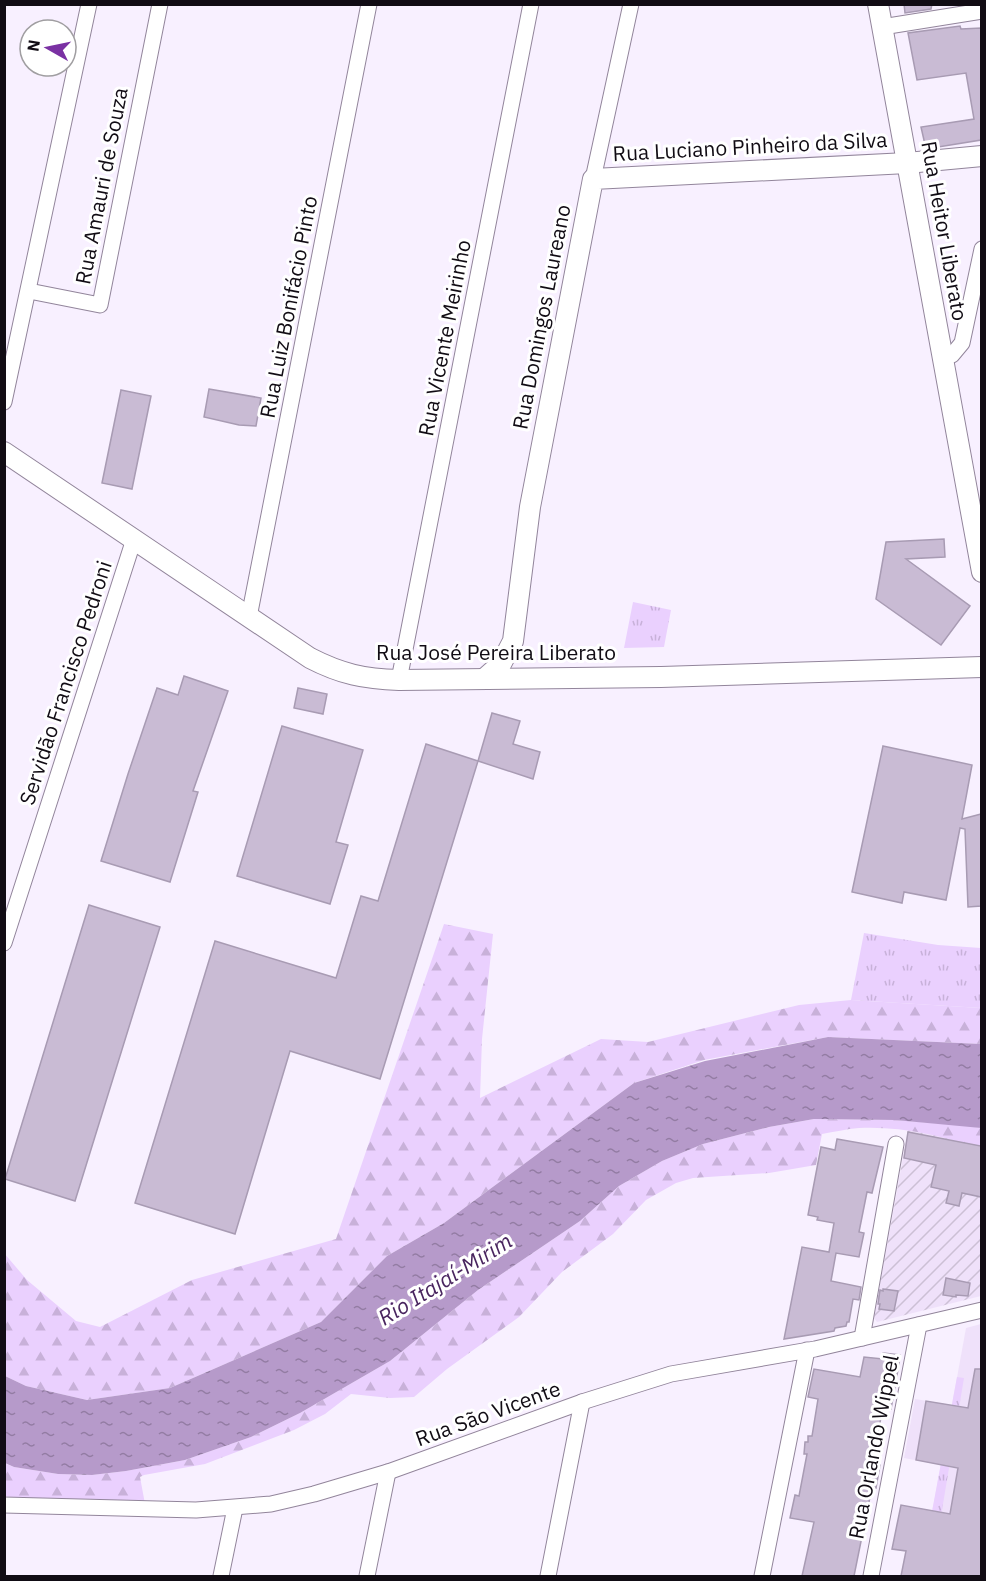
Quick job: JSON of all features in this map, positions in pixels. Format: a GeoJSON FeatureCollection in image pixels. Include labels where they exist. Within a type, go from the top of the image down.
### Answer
{"type":"FeatureCollection","features":[{"type":"Feature","properties":{"kind":"main road","name":"Rua Heitor Liberato"},"geometry":{"type":"LineString","coordinates":[[878,4],[981,572]]}},
{"type":"Feature","properties":{"kind":"main road","name":"Rua Luciano Pinheiro da Silva"},"geometry":{"type":"LineString","coordinates":[[593,179],[907,163],[981,156]]}},
{"type":"Feature","properties":{"kind":"main road","name":"Rua Domingos Laureano"},"geometry":{"type":"LineString","coordinates":[[484,679],[501,664],[513,641],[530,507],[593,179]]}},
{"type":"Feature","properties":{"kind":"main road","name":"Rua José Pereira Liberato"},"geometry":{"type":"LineString","coordinates":[[4,452],[310,658],[327,667],[361,677],[399,680],[661,677],[981,667]]}},
{"type":"Feature","properties":{"kind":"main road","name":"Rua Domingos Laureano"},"geometry":{"type":"LineString","coordinates":[[513,641],[521,667],[536,678]]}},
{"type":"Feature","properties":{"kind":"street"},"geometry":{"type":"LineString","coordinates":[[4,402],[90,4]]}},
{"type":"Feature","properties":{"kind":"street","name":"Rua Amauri de Souza"},"geometry":{"type":"LineString","coordinates":[[29,291],[100,305],[160,4]]}},
{"type":"Feature","properties":{"kind":"street","name":"Rua Luiz Bonifácio Pinto"},"geometry":{"type":"LineString","coordinates":[[249,617],[369,4]]}},
{"type":"Feature","properties":{"kind":"street","name":"Rua Vicente Meirinho"},"geometry":{"type":"LineString","coordinates":[[399,680],[531,4]]}},
{"type":"Feature","properties":{"kind":"street","name":"Rua Domingos Laureano"},"geometry":{"type":"LineString","coordinates":[[593,179],[631,4]]}},
{"type":"Feature","properties":{"kind":"street"},"geometry":{"type":"LineString","coordinates":[[882,27],[972,9]]}},
{"type":"Feature","properties":{"kind":"street"},"geometry":{"type":"LineString","coordinates":[[943,359],[952,355],[962,343],[981,249]]}},
{"type":"Feature","properties":{"kind":"street","name":"Servidão Francisco Pedroni"},"geometry":{"type":"LineString","coordinates":[[4,943],[134,539]]}},
{"type":"Feature","properties":{"kind":"street"},"geometry":{"type":"LineString","coordinates":[[862,1338],[896,1144]]}},
{"type":"Feature","properties":{"kind":"street","name":"Rua São Vicente"},"geometry":{"type":"LineString","coordinates":[[4,1505],[141,1510],[235,1508],[271,1504],[388,1472],[582,1402],[671,1374],[807,1350],[981,1310]]}},
{"type":"Feature","properties":{"kind":"street","name":"Rua Orlando Wippel"},"geometry":{"type":"LineString","coordinates":[[871,1576],[919,1325]]}},
{"type":"Feature","properties":{"kind":"street"},"geometry":{"type":"LineString","coordinates":[[762,1576],[807,1350]]}},
{"type":"Feature","properties":{"kind":"street"},"geometry":{"type":"LineString","coordinates":[[548,1576],[582,1402]]}},
{"type":"Feature","properties":{"kind":"street"},"geometry":{"type":"LineString","coordinates":[[367,1576],[388,1472]]}},
{"type":"Feature","properties":{"kind":"street"},"geometry":{"type":"LineString","coordinates":[[221,1576],[235,1508]]}},
{"type":"Feature","properties":{"kind":"shaded area"},"geometry":{"type":"Polygon","coordinates":[[[908,1130],[981,1140],[981,1296],[877,1322],[874,1318],[908,1130]]]}},
{"type":"Feature","properties":{"kind":"shaded area"},"geometry":{"type":"Polygon","coordinates":[[[981,1324],[981,1576],[920,1576],[941,1465],[904,1458],[915,1399],[952,1405],[966,1328],[981,1324]]]}},
{"type":"Feature","properties":{"kind":"green space"},"geometry":{"type":"Polygon","coordinates":[[[633,602],[671,610],[664,647],[624,648],[633,602]]]}},
{"type":"Feature","properties":{"kind":"green space"},"geometry":{"type":"Polygon","coordinates":[[[444,924],[493,934],[482,1039],[480,1098],[601,1039],[648,1042],[799,1005],[851,1000],[981,1008],[981,1044],[828,1037],[704,1060],[634,1083],[444,1223],[387,1256],[321,1322],[170,1388],[87,1400],[26,1386],[5,1376],[4,1253],[27,1280],[76,1321],[100,1327],[192,1280],[336,1239],[444,924]]]}},
{"type":"Feature","properties":{"kind":"green space"},"geometry":{"type":"Polygon","coordinates":[[[864,933],[938,945],[981,948],[981,1008],[851,1000],[864,933]]]}},
{"type":"Feature","properties":{"kind":"green space"},"geometry":{"type":"Polygon","coordinates":[[[814,1119],[895,1120],[981,1128],[981,1150],[921,1133],[890,1128],[854,1128],[822,1134],[816,1165],[769,1173],[693,1178],[676,1183],[646,1200],[613,1234],[562,1272],[519,1317],[447,1369],[414,1397],[390,1398],[351,1394],[325,1414],[294,1430],[205,1464],[144,1475],[140,1477],[145,1504],[34,1501],[5,1496],[4,1463],[14,1467],[58,1474],[92,1475],[185,1460],[251,1437],[300,1413],[390,1361],[478,1290],[580,1221],[619,1186],[662,1161],[703,1144],[769,1127],[814,1119]]]}},
{"type":"Feature","properties":{"kind":"green space"},"geometry":{"type":"Polygon","coordinates":[[[957,1377],[964,1378],[931,1576],[920,1576],[957,1377]]]}},
{"type":"Feature","properties":{"kind":"water","name":"Rio Itajaí-Mirim"},"geometry":{"type":"Polygon","coordinates":[[[828,1037],[981,1044],[981,1128],[895,1120],[814,1119],[769,1127],[703,1144],[662,1161],[619,1186],[580,1221],[478,1290],[390,1361],[300,1413],[251,1437],[185,1460],[92,1475],[58,1474],[14,1467],[5,1463],[5,1376],[26,1386],[87,1400],[170,1388],[321,1322],[387,1256],[444,1223],[634,1083],[705,1061],[828,1037]]]}},
{"type":"Feature","properties":{"kind":"building"},"geometry":{"type":"Polygon","coordinates":[[[904,4],[932,4],[931,9],[905,13],[904,4]]]}},
{"type":"Feature","properties":{"kind":"building"},"geometry":{"type":"Polygon","coordinates":[[[960,26],[961,29],[981,28],[981,140],[926,149],[921,127],[974,119],[966,73],[917,80],[908,33],[960,26]]]}},
{"type":"Feature","properties":{"kind":"building"},"geometry":{"type":"Polygon","coordinates":[[[209,389],[261,398],[256,426],[239,425],[204,417],[209,389]]]}},
{"type":"Feature","properties":{"kind":"building"},"geometry":{"type":"Polygon","coordinates":[[[121,390],[151,396],[132,489],[102,483],[121,390]]]}},
{"type":"Feature","properties":{"kind":"building"},"geometry":{"type":"Polygon","coordinates":[[[944,539],[945,557],[906,559],[970,606],[941,645],[876,599],[886,542],[944,539]]]}},
{"type":"Feature","properties":{"kind":"building"},"geometry":{"type":"Polygon","coordinates":[[[184,676],[228,691],[193,791],[198,792],[170,882],[101,861],[157,688],[178,695],[184,676]]]}},
{"type":"Feature","properties":{"kind":"building"},"geometry":{"type":"Polygon","coordinates":[[[298,688],[327,694],[323,714],[294,708],[298,688]]]}},
{"type":"Feature","properties":{"kind":"building"},"geometry":{"type":"Polygon","coordinates":[[[492,713],[520,721],[513,744],[540,752],[533,779],[478,761],[492,713]]]}},
{"type":"Feature","properties":{"kind":"building"},"geometry":{"type":"Polygon","coordinates":[[[282,726],[363,750],[336,842],[348,845],[330,904],[237,876],[282,726]]]}},
{"type":"Feature","properties":{"kind":"building"},"geometry":{"type":"Polygon","coordinates":[[[426,744],[478,761],[380,1079],[290,1051],[235,1234],[135,1203],[215,941],[336,978],[361,896],[378,901],[426,744]]]}},
{"type":"Feature","properties":{"kind":"building"},"geometry":{"type":"Polygon","coordinates":[[[883,746],[972,765],[962,819],[981,814],[981,906],[968,907],[965,829],[960,828],[946,900],[904,892],[902,903],[852,892],[883,746]]]}},
{"type":"Feature","properties":{"kind":"building"},"geometry":{"type":"Polygon","coordinates":[[[89,905],[160,927],[75,1201],[5,1179],[89,905]]]}},
{"type":"Feature","properties":{"kind":"building"},"geometry":{"type":"Polygon","coordinates":[[[908,1132],[981,1146],[981,1197],[962,1193],[959,1206],[946,1203],[949,1191],[931,1187],[936,1165],[904,1158],[908,1132]]]}},
{"type":"Feature","properties":{"kind":"building"},"geometry":{"type":"Polygon","coordinates":[[[837,1139],[883,1147],[872,1193],[867,1192],[859,1232],[864,1233],[859,1257],[836,1253],[831,1281],[861,1287],[859,1300],[853,1299],[849,1322],[846,1326],[835,1328],[834,1331],[784,1339],[802,1247],[829,1252],[834,1223],[817,1220],[818,1217],[808,1215],[821,1147],[835,1150],[837,1139]]]}},
{"type":"Feature","properties":{"kind":"building"},"geometry":{"type":"Polygon","coordinates":[[[946,1278],[970,1283],[968,1296],[943,1295],[946,1278]]]}},
{"type":"Feature","properties":{"kind":"building"},"geometry":{"type":"Polygon","coordinates":[[[883,1289],[898,1291],[894,1311],[879,1309],[880,1290],[883,1291],[883,1289]]]}},
{"type":"Feature","properties":{"kind":"building"},"geometry":{"type":"Polygon","coordinates":[[[883,1353],[900,1355],[899,1364],[891,1409],[883,1407],[874,1453],[874,1464],[880,1465],[876,1488],[872,1487],[854,1576],[802,1576],[814,1522],[790,1518],[795,1495],[799,1496],[807,1454],[804,1454],[805,1442],[808,1442],[808,1436],[812,1436],[818,1399],[808,1397],[814,1369],[860,1377],[864,1357],[883,1359],[883,1353]]]}},
{"type":"Feature","properties":{"kind":"building"},"geometry":{"type":"Polygon","coordinates":[[[975,1369],[981,1369],[981,1576],[901,1576],[906,1551],[892,1549],[901,1505],[950,1514],[958,1468],[916,1460],[926,1401],[968,1408],[975,1369]]]}}]}
